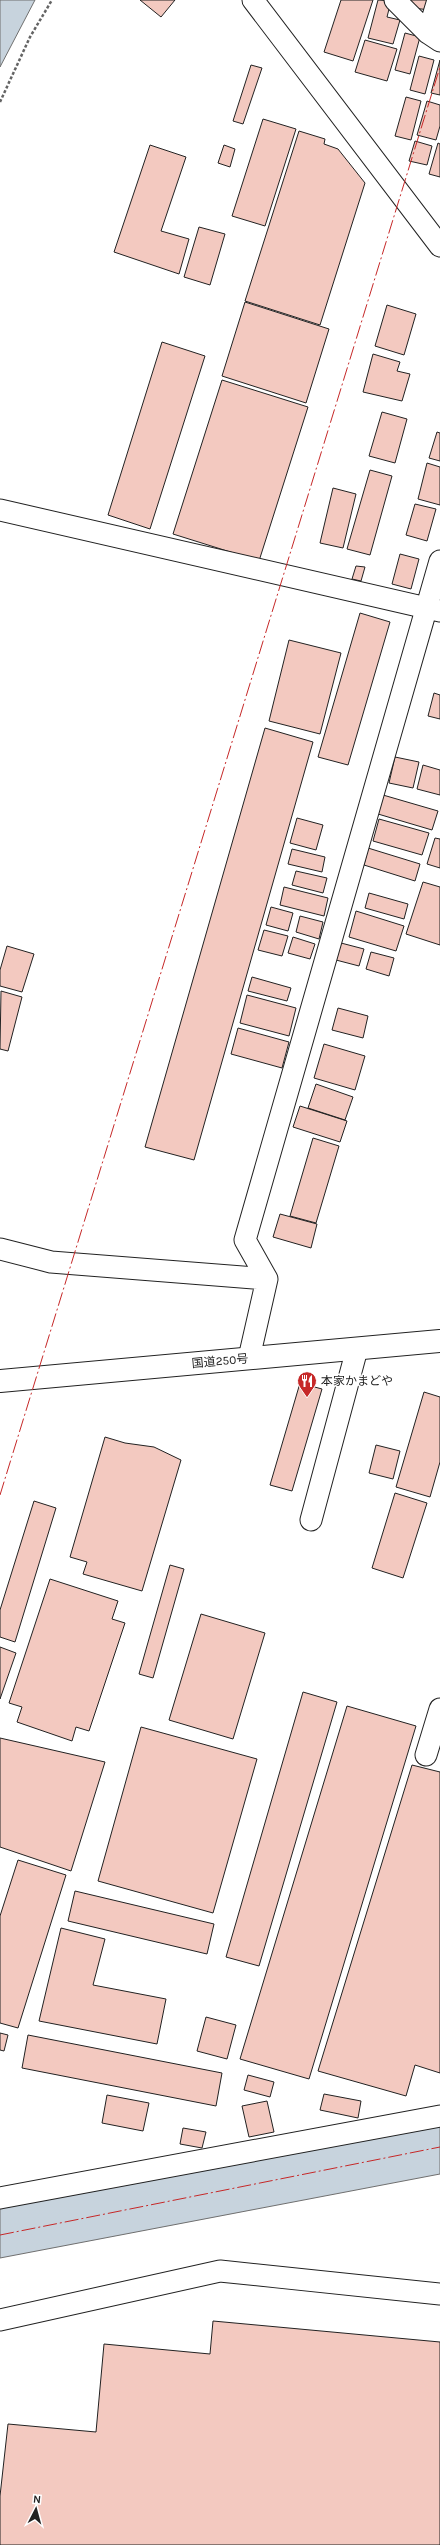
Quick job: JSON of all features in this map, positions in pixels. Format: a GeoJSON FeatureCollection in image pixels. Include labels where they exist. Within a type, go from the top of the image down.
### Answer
{"type":"FeatureCollection","features":[{"type":"Feature","properties":{"kind":"highway","name":"国道250号"},"geometry":{"type":"LineString","coordinates":[[0,1381],[440,1341]]}},
{"type":"Feature","properties":{"kind":"street"},"geometry":{"type":"LineString","coordinates":[[253,0],[440,246]]}},
{"type":"Feature","properties":{"kind":"street"},"geometry":{"type":"LineString","coordinates":[[395,0],[434,37]]}},
{"type":"Feature","properties":{"kind":"street"},"geometry":{"type":"LineString","coordinates":[[434,37],[438,0]]}},
{"type":"Feature","properties":{"kind":"street"},"geometry":{"type":"LineString","coordinates":[[0,510],[433,609]]}},
{"type":"Feature","properties":{"kind":"street"},"geometry":{"type":"LineString","coordinates":[[249,1358],[267,1279],[245,1240],[433,609],[440,561]]}},
{"type":"Feature","properties":{"kind":"street"},"geometry":{"type":"LineString","coordinates":[[0,1249],[51,1262],[267,1279]]}},
{"type":"Feature","properties":{"kind":"street"},"geometry":{"type":"LineString","coordinates":[[311,1520],[357,1349]]}},
{"type":"Feature","properties":{"kind":"street"},"geometry":{"type":"LineString","coordinates":[[426,1755],[440,1709]]}},
{"type":"Feature","properties":{"kind":"street"},"geometry":{"type":"LineString","coordinates":[[0,2198],[440,2116]]}},
{"type":"Feature","properties":{"kind":"street"},"geometry":{"type":"LineString","coordinates":[[0,2320],[220,2271],[440,2294]]}},
{"type":"Feature","properties":{"kind":"path"},"geometry":{"type":"LineString","coordinates":[[0,102],[30,36],[52,0]]}},
{"type":"Feature","properties":{"kind":"shaded area"},"geometry":{"type":"Polygon","coordinates":[[[0,0],[35,0],[0,67],[0,0]]]}},
{"type":"Feature","properties":{"kind":"shaded area"},"geometry":{"type":"Polygon","coordinates":[[[440,2119],[440,2174],[0,2258],[0,2204],[440,2119]]]}},
{"type":"Feature","properties":{"kind":"building"},"geometry":{"type":"Polygon","coordinates":[[[140,0],[175,0],[161,17],[140,0]]]}},
{"type":"Feature","properties":{"kind":"building"},"geometry":{"type":"Polygon","coordinates":[[[341,0],[373,0],[353,61],[324,52],[341,0]]]}},
{"type":"Feature","properties":{"kind":"building"},"geometry":{"type":"Polygon","coordinates":[[[378,0],[391,1],[387,17],[400,20],[393,44],[368,38],[378,0]]]}},
{"type":"Feature","properties":{"kind":"building"},"geometry":{"type":"Polygon","coordinates":[[[405,0],[431,0],[430,10],[404,7],[405,0]]]}},
{"type":"Feature","properties":{"kind":"building"},"geometry":{"type":"Polygon","coordinates":[[[405,33],[420,37],[410,74],[395,70],[405,33]]]}},
{"type":"Feature","properties":{"kind":"building"},"geometry":{"type":"Polygon","coordinates":[[[365,40],[397,49],[387,81],[355,72],[365,40]]]}},
{"type":"Feature","properties":{"kind":"building"},"geometry":{"type":"Polygon","coordinates":[[[419,56],[434,60],[425,94],[410,90],[419,56]]]}},
{"type":"Feature","properties":{"kind":"building"},"geometry":{"type":"Polygon","coordinates":[[[440,60],[440,95],[431,93],[440,60]]]}},
{"type":"Feature","properties":{"kind":"building"},"geometry":{"type":"Polygon","coordinates":[[[251,65],[262,68],[243,124],[233,121],[251,65]]]}},
{"type":"Feature","properties":{"kind":"building"},"geometry":{"type":"Polygon","coordinates":[[[406,97],[421,101],[411,140],[395,136],[406,97]]]}},
{"type":"Feature","properties":{"kind":"building"},"geometry":{"type":"Polygon","coordinates":[[[427,101],[440,105],[440,126],[436,140],[417,135],[427,101]]]}},
{"type":"Feature","properties":{"kind":"building"},"geometry":{"type":"Polygon","coordinates":[[[263,119],[296,129],[265,226],[232,216],[263,119]]]}},
{"type":"Feature","properties":{"kind":"building"},"geometry":{"type":"Polygon","coordinates":[[[299,131],[325,139],[324,144],[338,149],[365,183],[320,325],[245,301],[299,131]]]}},
{"type":"Feature","properties":{"kind":"building"},"geometry":{"type":"Polygon","coordinates":[[[415,141],[432,146],[427,165],[409,161],[415,141]]]}},
{"type":"Feature","properties":{"kind":"building"},"geometry":{"type":"Polygon","coordinates":[[[438,143],[440,144],[440,177],[429,174],[438,143]]]}},
{"type":"Feature","properties":{"kind":"building"},"geometry":{"type":"Polygon","coordinates":[[[150,145],[186,157],[161,231],[189,239],[179,274],[114,252],[150,145]]]}},
{"type":"Feature","properties":{"kind":"building"},"geometry":{"type":"Polygon","coordinates":[[[224,145],[235,149],[230,167],[218,163],[224,145]]]}},
{"type":"Feature","properties":{"kind":"building"},"geometry":{"type":"Polygon","coordinates":[[[199,227],[225,234],[210,285],[184,277],[199,227]]]}},
{"type":"Feature","properties":{"kind":"building"},"geometry":{"type":"Polygon","coordinates":[[[245,302],[329,329],[306,403],[222,376],[245,302]]]}},
{"type":"Feature","properties":{"kind":"building"},"geometry":{"type":"Polygon","coordinates":[[[387,305],[416,314],[404,355],[375,346],[387,305]]]}},
{"type":"Feature","properties":{"kind":"building"},"geometry":{"type":"Polygon","coordinates":[[[162,342],[205,356],[150,529],[108,515],[162,342]]]}},
{"type":"Feature","properties":{"kind":"building"},"geometry":{"type":"Polygon","coordinates":[[[373,354],[400,362],[397,371],[410,374],[402,401],[363,392],[373,354]]]}},
{"type":"Feature","properties":{"kind":"building"},"geometry":{"type":"Polygon","coordinates":[[[222,380],[308,407],[259,561],[173,534],[222,380]]]}},
{"type":"Feature","properties":{"kind":"building"},"geometry":{"type":"Polygon","coordinates":[[[382,412],[407,419],[395,463],[369,456],[382,412]]]}},
{"type":"Feature","properties":{"kind":"building"},"geometry":{"type":"Polygon","coordinates":[[[437,432],[440,433],[440,461],[429,458],[437,432]]]}},
{"type":"Feature","properties":{"kind":"building"},"geometry":{"type":"Polygon","coordinates":[[[427,463],[440,467],[440,505],[418,499],[427,463]]]}},
{"type":"Feature","properties":{"kind":"building"},"geometry":{"type":"Polygon","coordinates":[[[370,470],[392,476],[370,555],[347,549],[370,470]]]}},
{"type":"Feature","properties":{"kind":"building"},"geometry":{"type":"Polygon","coordinates":[[[333,488],[356,494],[343,548],[320,543],[333,488]]]}},
{"type":"Feature","properties":{"kind":"building"},"geometry":{"type":"Polygon","coordinates":[[[415,504],[436,509],[427,541],[406,535],[415,504]]]}},
{"type":"Feature","properties":{"kind":"building"},"geometry":{"type":"Polygon","coordinates":[[[400,554],[419,559],[411,589],[392,584],[400,554]]]}},
{"type":"Feature","properties":{"kind":"building"},"geometry":{"type":"Polygon","coordinates":[[[356,566],[365,567],[361,581],[352,579],[356,566]]]}},
{"type":"Feature","properties":{"kind":"building"},"geometry":{"type":"Polygon","coordinates":[[[360,613],[390,622],[348,765],[318,757],[360,613]]]}},
{"type":"Feature","properties":{"kind":"building"},"geometry":{"type":"Polygon","coordinates":[[[289,640],[341,653],[320,734],[269,721],[289,640]]]}},
{"type":"Feature","properties":{"kind":"building"},"geometry":{"type":"Polygon","coordinates":[[[434,693],[440,695],[440,719],[428,716],[434,693]]]}},
{"type":"Feature","properties":{"kind":"building"},"geometry":{"type":"Polygon","coordinates":[[[265,728],[313,742],[194,1160],[145,1147],[265,728]]]}},
{"type":"Feature","properties":{"kind":"building"},"geometry":{"type":"Polygon","coordinates":[[[395,757],[419,762],[413,788],[389,783],[395,757]]]}},
{"type":"Feature","properties":{"kind":"building"},"geometry":{"type":"Polygon","coordinates":[[[423,765],[440,770],[440,795],[417,789],[423,765]]]}},
{"type":"Feature","properties":{"kind":"building"},"geometry":{"type":"Polygon","coordinates":[[[383,795],[438,811],[432,830],[378,814],[383,795]]]}},
{"type":"Feature","properties":{"kind":"building"},"geometry":{"type":"Polygon","coordinates":[[[297,818],[323,825],[316,850],[290,843],[297,818]]]}},
{"type":"Feature","properties":{"kind":"building"},"geometry":{"type":"Polygon","coordinates":[[[379,819],[429,833],[422,855],[373,841],[379,819]]]}},
{"type":"Feature","properties":{"kind":"building"},"geometry":{"type":"Polygon","coordinates":[[[435,838],[440,839],[440,868],[427,864],[435,838]]]}},
{"type":"Feature","properties":{"kind":"building"},"geometry":{"type":"Polygon","coordinates":[[[368,848],[420,864],[415,881],[364,865],[368,848]]]}},
{"type":"Feature","properties":{"kind":"building"},"geometry":{"type":"Polygon","coordinates":[[[292,849],[325,857],[322,872],[288,864],[292,849]]]}},
{"type":"Feature","properties":{"kind":"building"},"geometry":{"type":"Polygon","coordinates":[[[296,871],[327,878],[323,893],[292,885],[296,871]]]}},
{"type":"Feature","properties":{"kind":"building"},"geometry":{"type":"Polygon","coordinates":[[[423,882],[440,887],[440,945],[406,934],[423,882]]]}},
{"type":"Feature","properties":{"kind":"building"},"geometry":{"type":"Polygon","coordinates":[[[284,887],[328,898],[324,916],[280,905],[284,887]]]}},
{"type":"Feature","properties":{"kind":"building"},"geometry":{"type":"Polygon","coordinates":[[[369,893],[408,904],[404,919],[365,908],[369,893]]]}},
{"type":"Feature","properties":{"kind":"building"},"geometry":{"type":"Polygon","coordinates":[[[271,907],[293,913],[288,931],[266,925],[271,907]]]}},
{"type":"Feature","properties":{"kind":"building"},"geometry":{"type":"Polygon","coordinates":[[[356,911],[404,926],[396,951],[349,937],[356,911]]]}},
{"type":"Feature","properties":{"kind":"building"},"geometry":{"type":"Polygon","coordinates":[[[300,916],[323,922],[319,939],[296,932],[300,916]]]}},
{"type":"Feature","properties":{"kind":"building"},"geometry":{"type":"Polygon","coordinates":[[[264,930],[288,936],[282,956],[258,950],[264,930]]]}},
{"type":"Feature","properties":{"kind":"building"},"geometry":{"type":"Polygon","coordinates":[[[293,937],[315,944],[310,959],[288,953],[293,937]]]}},
{"type":"Feature","properties":{"kind":"building"},"geometry":{"type":"Polygon","coordinates":[[[341,943],[364,949],[359,966],[336,960],[341,943]]]}},
{"type":"Feature","properties":{"kind":"building"},"geometry":{"type":"Polygon","coordinates":[[[7,946],[34,954],[22,992],[0,986],[0,970],[7,946]]]}},
{"type":"Feature","properties":{"kind":"building"},"geometry":{"type":"Polygon","coordinates":[[[371,952],[394,958],[389,976],[366,969],[371,952]]]}},
{"type":"Feature","properties":{"kind":"building"},"geometry":{"type":"Polygon","coordinates":[[[252,977],[291,988],[287,1001],[248,991],[252,977]]]}},
{"type":"Feature","properties":{"kind":"building"},"geometry":{"type":"Polygon","coordinates":[[[1,991],[22,997],[8,1051],[0,1049],[1,991]]]}},
{"type":"Feature","properties":{"kind":"building"},"geometry":{"type":"Polygon","coordinates":[[[247,995],[296,1008],[289,1036],[240,1023],[247,995]]]}},
{"type":"Feature","properties":{"kind":"building"},"geometry":{"type":"Polygon","coordinates":[[[338,1008],[368,1016],[363,1038],[332,1030],[338,1008]]]}},
{"type":"Feature","properties":{"kind":"building"},"geometry":{"type":"Polygon","coordinates":[[[238,1028],[289,1042],[282,1068],[231,1054],[238,1028]]]}},
{"type":"Feature","properties":{"kind":"building"},"geometry":{"type":"Polygon","coordinates":[[[324,1044],[365,1056],[355,1090],[314,1078],[324,1044]]]}},
{"type":"Feature","properties":{"kind":"building"},"geometry":{"type":"Polygon","coordinates":[[[316,1084],[353,1097],[345,1120],[308,1108],[316,1084]]]}},
{"type":"Feature","properties":{"kind":"building"},"geometry":{"type":"Polygon","coordinates":[[[300,1106],[347,1121],[340,1142],[293,1127],[300,1106]]]}},
{"type":"Feature","properties":{"kind":"building"},"geometry":{"type":"Polygon","coordinates":[[[313,1138],[339,1146],[316,1223],[290,1216],[313,1138]]]}},
{"type":"Feature","properties":{"kind":"building"},"geometry":{"type":"Polygon","coordinates":[[[280,1214],[317,1224],[311,1248],[273,1237],[280,1214]]]}},
{"type":"Feature","properties":{"kind":"building"},"geometry":{"type":"Polygon","coordinates":[[[300,1383],[322,1389],[292,1491],[270,1485],[300,1383]]]}},
{"type":"Feature","properties":{"kind":"building"},"geometry":{"type":"Polygon","coordinates":[[[424,1392],[440,1397],[440,1462],[430,1497],[396,1487],[424,1392]]]}},
{"type":"Feature","properties":{"kind":"building"},"geometry":{"type":"Polygon","coordinates":[[[105,1437],[125,1443],[154,1447],[181,1460],[142,1591],[83,1574],[87,1562],[70,1557],[105,1437]]]}},
{"type":"Feature","properties":{"kind":"building"},"geometry":{"type":"Polygon","coordinates":[[[376,1445],[400,1451],[393,1479],[369,1473],[376,1445]]]}},
{"type":"Feature","properties":{"kind":"building"},"geometry":{"type":"Polygon","coordinates":[[[395,1493],[427,1503],[403,1578],[372,1568],[395,1493]]]}},
{"type":"Feature","properties":{"kind":"building"},"geometry":{"type":"Polygon","coordinates":[[[34,1501],[56,1508],[15,1642],[0,1637],[0,1610],[34,1501]]]}},
{"type":"Feature","properties":{"kind":"building"},"geometry":{"type":"Polygon","coordinates":[[[170,1565],[184,1569],[153,1678],[139,1674],[170,1565]]]}},
{"type":"Feature","properties":{"kind":"building"},"geometry":{"type":"Polygon","coordinates":[[[50,1579],[118,1601],[112,1619],[125,1623],[89,1731],[76,1727],[72,1741],[17,1722],[22,1707],[9,1703],[50,1579]]]}},
{"type":"Feature","properties":{"kind":"building"},"geometry":{"type":"Polygon","coordinates":[[[201,1614],[265,1633],[233,1739],[169,1720],[201,1614]]]}},
{"type":"Feature","properties":{"kind":"building"},"geometry":{"type":"Polygon","coordinates":[[[0,1647],[16,1653],[0,1699],[0,1647]]]}},
{"type":"Feature","properties":{"kind":"building"},"geometry":{"type":"Polygon","coordinates":[[[303,1692],[337,1702],[259,1966],[226,1957],[303,1692]]]}},
{"type":"Feature","properties":{"kind":"building"},"geometry":{"type":"Polygon","coordinates":[[[347,1706],[416,1726],[309,2079],[240,2059],[347,1706]]]}},
{"type":"Feature","properties":{"kind":"building"},"geometry":{"type":"Polygon","coordinates":[[[141,1727],[257,1759],[213,1913],[98,1881],[141,1727]]]}},
{"type":"Feature","properties":{"kind":"building"},"geometry":{"type":"Polygon","coordinates":[[[0,1738],[105,1762],[71,1871],[0,1847],[0,1738]]]}},
{"type":"Feature","properties":{"kind":"building"},"geometry":{"type":"Polygon","coordinates":[[[412,1765],[440,1772],[440,2073],[415,2065],[406,2096],[318,2071],[412,1765]]]}},
{"type":"Feature","properties":{"kind":"building"},"geometry":{"type":"Polygon","coordinates":[[[18,1860],[66,1875],[18,2028],[0,2023],[0,1916],[18,1860]]]}},
{"type":"Feature","properties":{"kind":"building"},"geometry":{"type":"Polygon","coordinates":[[[75,1891],[214,1924],[207,1954],[68,1921],[75,1891]]]}},
{"type":"Feature","properties":{"kind":"building"},"geometry":{"type":"Polygon","coordinates":[[[61,1928],[105,1939],[93,1985],[166,1999],[157,2044],[39,2021],[61,1928]]]}},
{"type":"Feature","properties":{"kind":"building"},"geometry":{"type":"Polygon","coordinates":[[[206,2017],[236,2025],[227,2059],[197,2051],[206,2017]]]}},
{"type":"Feature","properties":{"kind":"building"},"geometry":{"type":"Polygon","coordinates":[[[0,2033],[8,2035],[4,2051],[0,2050],[0,2033]]]}},
{"type":"Feature","properties":{"kind":"building"},"geometry":{"type":"Polygon","coordinates":[[[28,2035],[222,2073],[216,2106],[22,2068],[28,2035]]]}},
{"type":"Feature","properties":{"kind":"building"},"geometry":{"type":"Polygon","coordinates":[[[248,2075],[274,2082],[270,2097],[244,2090],[248,2075]]]}},
{"type":"Feature","properties":{"kind":"building"},"geometry":{"type":"Polygon","coordinates":[[[324,2094],[361,2101],[358,2118],[320,2110],[324,2094]]]}},
{"type":"Feature","properties":{"kind":"building"},"geometry":{"type":"Polygon","coordinates":[[[107,2095],[149,2103],[143,2131],[102,2123],[107,2095]]]}},
{"type":"Feature","properties":{"kind":"building"},"geometry":{"type":"Polygon","coordinates":[[[267,2101],[274,2132],[249,2137],[242,2106],[267,2101]]]}},
{"type":"Feature","properties":{"kind":"building"},"geometry":{"type":"Polygon","coordinates":[[[183,2128],[206,2132],[202,2148],[180,2144],[183,2128]]]}},
{"type":"Feature","properties":{"kind":"building"},"geometry":{"type":"Polygon","coordinates":[[[213,2321],[440,2342],[440,2545],[0,2545],[0,2496],[8,2424],[96,2432],[104,2344],[210,2354],[213,2321]]]}},
{"type":"Feature","properties":{"kind":"power"},"geometry":{"type":"LineString","coordinates":[[0,1495],[440,67]]}},
{"type":"Feature","properties":{"kind":"power"},"geometry":{"type":"LineString","coordinates":[[0,2235],[440,2147]]}},
{"type":"Feature","properties":{"kind":"place","name":"本家かまどや"},"geometry":{"type":"Point","coordinates":[307,1398]}}]}
